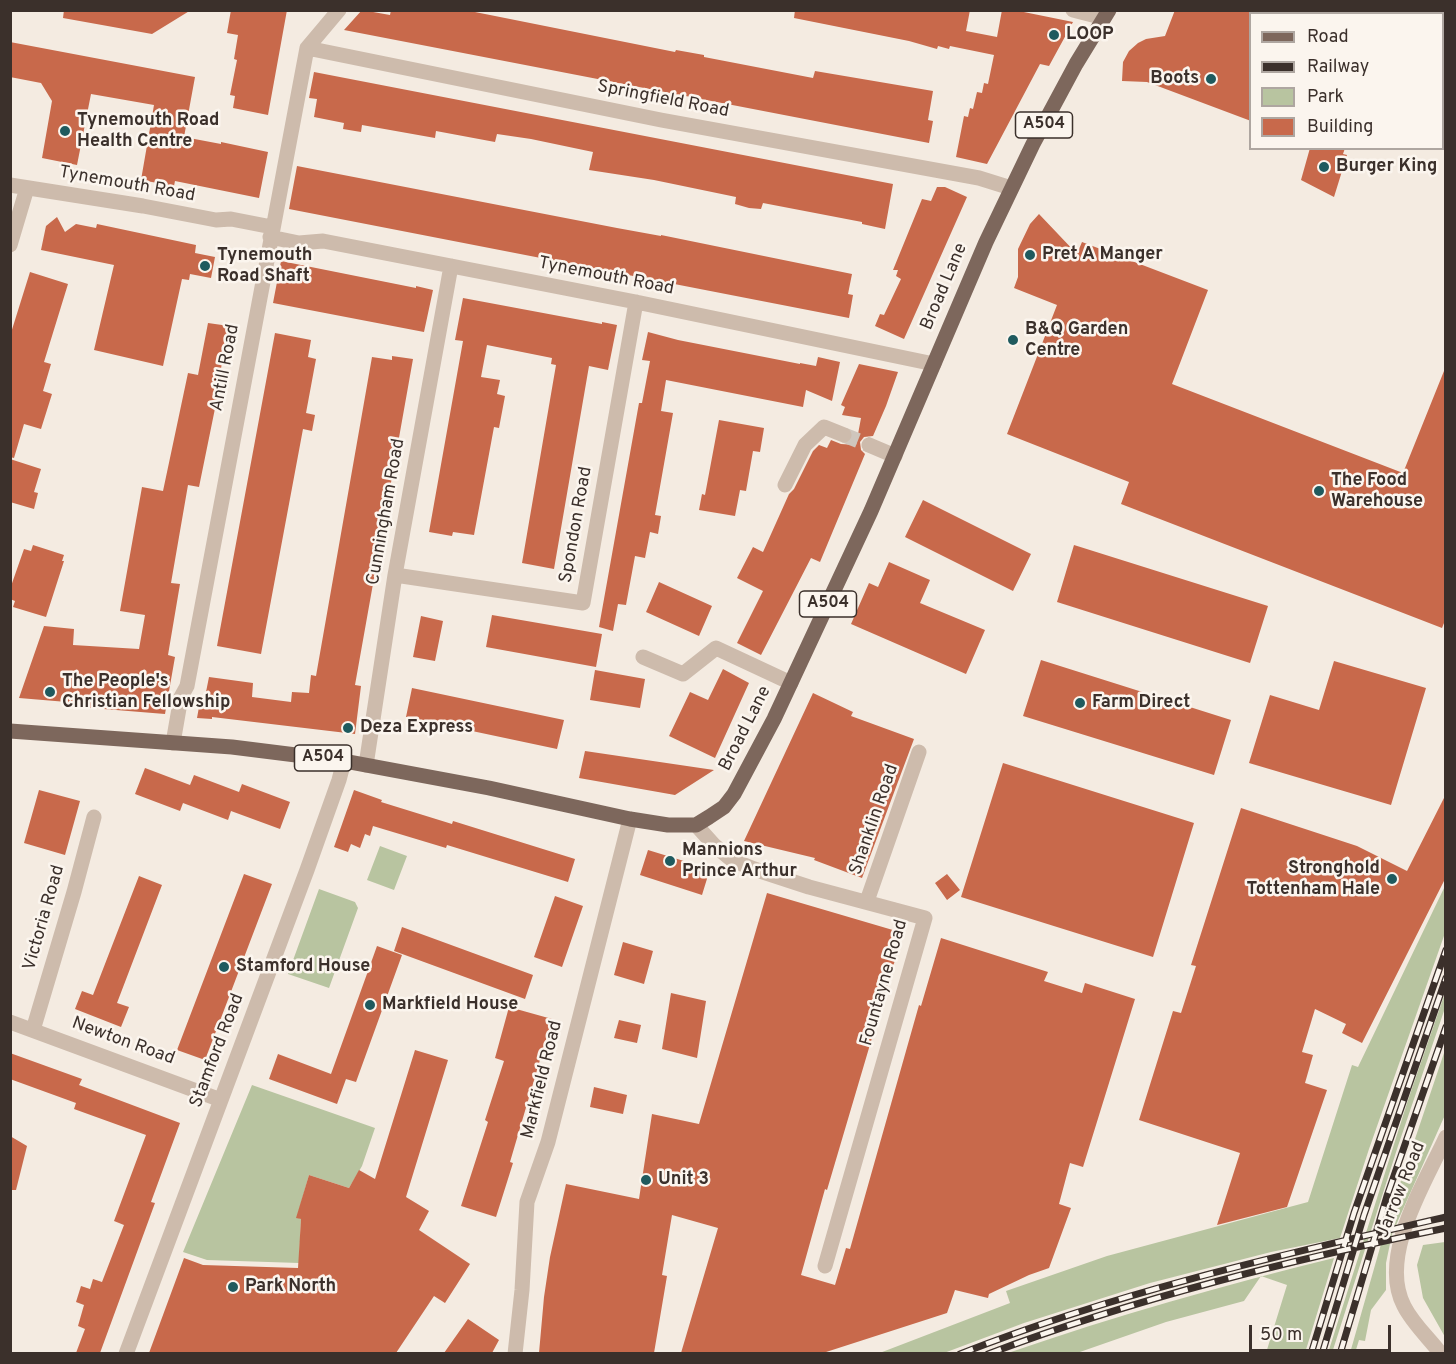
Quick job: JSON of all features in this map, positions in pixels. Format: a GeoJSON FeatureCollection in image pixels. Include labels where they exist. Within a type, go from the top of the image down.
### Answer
{"type":"FeatureCollection","features":[{"type":"Feature","properties":{"kind":"main road","name":"Broad Lane"},"geometry":{"type":"LineString","coordinates":[[696,825],[724,807],[734,794],[759,749],[895,456],[973,271],[1011,189],[1076,64],[1107,14]]}},
{"type":"Feature","properties":{"kind":"main road","name":"A504"},"geometry":{"type":"LineString","coordinates":[[10,731],[232,747],[344,761],[630,819],[668,825],[696,825]]}},
{"type":"Feature","properties":{"kind":"street","name":"Antill Road"},"geometry":{"type":"LineString","coordinates":[[173,743],[181,697],[187,686],[307,48],[339,10]]}},
{"type":"Feature","properties":{"kind":"street"},"geometry":{"type":"LineString","coordinates":[[1073,10],[1107,14]]}},
{"type":"Feature","properties":{"kind":"street","name":"Springfield Road"},"geometry":{"type":"LineString","coordinates":[[307,48],[672,122],[979,178],[1011,189]]}},
{"type":"Feature","properties":{"kind":"street","name":"Tynemouth Road"},"geometry":{"type":"LineString","coordinates":[[10,185],[216,220],[231,219],[299,243],[315,240],[636,302],[934,364]]}},
{"type":"Feature","properties":{"kind":"street"},"geometry":{"type":"LineString","coordinates":[[10,245],[27,188]]}},
{"type":"Feature","properties":{"kind":"street","name":"Cunningham Road"},"geometry":{"type":"LineString","coordinates":[[366,765],[395,575],[451,266]]}},
{"type":"Feature","properties":{"kind":"street","name":"Spondon Road"},"geometry":{"type":"LineString","coordinates":[[395,575],[583,603],[636,302]]}},
{"type":"Feature","properties":{"kind":"street"},"geometry":{"type":"LineString","coordinates":[[785,485],[805,445],[824,427],[844,435]]}},
{"type":"Feature","properties":{"kind":"street"},"geometry":{"type":"LineString","coordinates":[[869,445],[895,456]]}},
{"type":"Feature","properties":{"kind":"street"},"geometry":{"type":"LineString","coordinates":[[643,657],[683,674],[716,648],[791,683]]}},
{"type":"Feature","properties":{"kind":"street","name":"Shanklin Road"},"geometry":{"type":"LineString","coordinates":[[867,901],[920,752]]}},
{"type":"Feature","properties":{"kind":"street","name":"Stamford Road"},"geometry":{"type":"LineString","coordinates":[[126,1353],[315,848],[344,761]]}},
{"type":"Feature","properties":{"kind":"street","name":"Victoria Road"},"geometry":{"type":"LineString","coordinates":[[33,1030],[94,817]]}},
{"type":"Feature","properties":{"kind":"street","name":"Markfield Road"},"geometry":{"type":"LineString","coordinates":[[515,1353],[522,1290],[527,1202],[548,1142],[630,819]]}},
{"type":"Feature","properties":{"kind":"street","name":"Fountayne Road"},"geometry":{"type":"LineString","coordinates":[[696,825],[718,849],[732,860],[809,887],[925,918],[825,1266]]}},
{"type":"Feature","properties":{"kind":"street","name":"Newton Road"},"geometry":{"type":"LineString","coordinates":[[10,1022],[221,1100]]}},
{"type":"Feature","properties":{"kind":"street","name":"Jarrow Road"},"geometry":{"type":"LineString","coordinates":[[1441,1353],[1412,1319],[1404,1305],[1398,1290],[1396,1268],[1399,1247],[1408,1219],[1446,1137]]}},
{"type":"Feature","properties":{"kind":"green space"},"geometry":{"type":"Polygon","coordinates":[[[380,846],[407,856],[394,890],[367,880],[380,846]]]}},
{"type":"Feature","properties":{"kind":"green space"},"geometry":{"type":"Polygon","coordinates":[[[1445,886],[1445,933],[1340,1238],[1271,1252],[1150,1283],[1024,1323],[944,1353],[877,1354],[1010,1303],[1006,1291],[1107,1256],[1308,1202],[1352,1065],[1358,1067],[1445,886]]]}},
{"type":"Feature","properties":{"kind":"green space"},"geometry":{"type":"Polygon","coordinates":[[[319,889],[355,902],[358,908],[329,988],[288,974],[319,889]]]}},
{"type":"Feature","properties":{"kind":"green space"},"geometry":{"type":"Polygon","coordinates":[[[1445,993],[1445,1008],[1332,1353],[1328,1353],[1408,1100],[1445,993]]]}},
{"type":"Feature","properties":{"kind":"green space"},"geometry":{"type":"Polygon","coordinates":[[[1445,1050],[1445,1115],[1392,1234],[1386,1263],[1386,1290],[1371,1310],[1365,1341],[1359,1340],[1355,1353],[1350,1353],[1389,1216],[1445,1050]]]}},
{"type":"Feature","properties":{"kind":"green space"},"geometry":{"type":"Polygon","coordinates":[[[252,1085],[375,1128],[362,1166],[349,1188],[309,1175],[297,1217],[301,1219],[299,1263],[207,1260],[183,1252],[252,1085]]]}},
{"type":"Feature","properties":{"kind":"green space"},"geometry":{"type":"Polygon","coordinates":[[[1446,1242],[1445,1337],[1423,1298],[1417,1265],[1423,1245],[1446,1242]]]}},
{"type":"Feature","properties":{"kind":"green space"},"geometry":{"type":"Polygon","coordinates":[[[1334,1258],[1305,1353],[1266,1353],[1287,1285],[1262,1276],[1334,1258]]]}},
{"type":"Feature","properties":{"kind":"green space"},"geometry":{"type":"Polygon","coordinates":[[[1260,1277],[1244,1301],[1166,1322],[1077,1353],[1008,1353],[1129,1314],[1260,1277]]]}},
{"type":"Feature","properties":{"kind":"building"},"geometry":{"type":"Polygon","coordinates":[[[64,10],[191,10],[152,34],[63,18],[64,10]]]}},
{"type":"Feature","properties":{"kind":"building"},"geometry":{"type":"Polygon","coordinates":[[[231,10],[287,10],[268,115],[233,108],[235,96],[230,95],[237,60],[234,59],[238,35],[227,33],[231,10]]]}},
{"type":"Feature","properties":{"kind":"building"},"geometry":{"type":"Polygon","coordinates":[[[362,10],[390,15],[391,10],[465,10],[813,78],[815,71],[933,91],[928,120],[933,121],[929,143],[344,30],[362,10]]]}},
{"type":"Feature","properties":{"kind":"building"},"geometry":{"type":"Polygon","coordinates":[[[795,10],[970,10],[966,31],[997,37],[1002,10],[1014,10],[1073,22],[1049,66],[1040,64],[987,164],[956,157],[964,116],[968,117],[970,108],[973,109],[977,92],[982,93],[984,83],[988,84],[994,55],[950,46],[949,49],[938,46],[937,49],[909,41],[794,18],[795,10]]]}},
{"type":"Feature","properties":{"kind":"building"},"geometry":{"type":"Polygon","coordinates":[[[1175,10],[1251,10],[1249,12],[1249,120],[1147,82],[1122,81],[1123,62],[1129,51],[1146,39],[1165,36],[1175,10]]]}},
{"type":"Feature","properties":{"kind":"building","name":"Tynemouth Road Health Centre"},"geometry":{"type":"Polygon","coordinates":[[[10,42],[195,77],[184,137],[268,152],[259,198],[175,181],[174,186],[141,180],[154,105],[91,94],[77,165],[42,158],[52,101],[41,83],[10,77],[10,42]]]}},
{"type":"Feature","properties":{"kind":"building"},"geometry":{"type":"Polygon","coordinates":[[[314,72],[893,184],[885,229],[862,224],[862,222],[763,203],[761,209],[749,208],[735,204],[736,197],[654,180],[589,170],[593,152],[531,139],[497,134],[495,142],[436,131],[435,138],[362,125],[361,132],[343,129],[344,123],[314,117],[317,99],[309,98],[314,72]]]}},
{"type":"Feature","properties":{"kind":"building","name":"Burger King"},"geometry":{"type":"Polygon","coordinates":[[[1309,150],[1344,150],[1343,154],[1347,155],[1334,197],[1301,180],[1309,150]]]}},
{"type":"Feature","properties":{"kind":"building"},"geometry":{"type":"Polygon","coordinates":[[[297,166],[852,274],[848,294],[853,295],[849,318],[289,209],[297,166]]]}},
{"type":"Feature","properties":{"kind":"building"},"geometry":{"type":"Polygon","coordinates":[[[937,187],[945,187],[967,197],[904,339],[875,326],[880,314],[884,315],[901,279],[896,276],[898,270],[893,270],[922,199],[931,201],[937,187]]]}},
{"type":"Feature","properties":{"kind":"building"},"geometry":{"type":"Polygon","coordinates":[[[1039,214],[1077,254],[1082,242],[1208,290],[1172,384],[1403,473],[1446,366],[1446,618],[1442,628],[1121,504],[1129,482],[1007,434],[1057,305],[1014,288],[1018,277],[1018,249],[1030,224],[1039,214]]]}},
{"type":"Feature","properties":{"kind":"building"},"geometry":{"type":"Polygon","coordinates":[[[57,217],[65,232],[76,224],[96,228],[97,224],[196,245],[195,253],[215,257],[211,278],[190,274],[189,280],[182,279],[163,366],[94,350],[114,265],[41,250],[46,226],[57,217]]]}},
{"type":"Feature","properties":{"kind":"building"},"geometry":{"type":"Polygon","coordinates":[[[281,261],[433,290],[424,332],[273,303],[281,261]]]}},
{"type":"Feature","properties":{"kind":"building"},"geometry":{"type":"Polygon","coordinates":[[[30,272],[68,284],[44,362],[51,364],[43,391],[52,394],[41,429],[24,424],[14,458],[10,457],[10,336],[30,272]]]}},
{"type":"Feature","properties":{"kind":"building"},"geometry":{"type":"Polygon","coordinates":[[[463,298],[617,325],[608,370],[589,366],[554,569],[522,563],[556,365],[551,364],[552,358],[487,345],[481,377],[500,380],[497,394],[505,396],[499,428],[494,427],[474,535],[453,532],[452,536],[429,532],[463,341],[455,340],[463,298]]]}},
{"type":"Feature","properties":{"kind":"building"},"geometry":{"type":"Polygon","coordinates":[[[208,323],[229,326],[219,379],[221,379],[199,487],[188,485],[171,583],[180,584],[168,655],[175,657],[165,714],[67,706],[67,702],[19,698],[44,626],[74,629],[73,645],[139,649],[145,615],[120,611],[142,487],[163,491],[188,373],[198,375],[208,323]]]}},
{"type":"Feature","properties":{"kind":"building"},"geometry":{"type":"Polygon","coordinates":[[[648,332],[800,364],[816,366],[818,357],[840,362],[832,401],[806,390],[803,407],[666,380],[661,411],[673,413],[655,515],[661,516],[658,534],[650,532],[645,558],[635,556],[626,605],[618,604],[613,631],[599,627],[639,403],[642,403],[650,361],[642,360],[648,332]]]}},
{"type":"Feature","properties":{"kind":"building"},"geometry":{"type":"Polygon","coordinates":[[[275,333],[311,340],[308,357],[316,359],[306,413],[315,415],[312,431],[303,429],[261,654],[217,646],[275,333]]]}},
{"type":"Feature","properties":{"kind":"building"},"geometry":{"type":"Polygon","coordinates":[[[392,356],[413,359],[355,685],[361,686],[355,734],[212,717],[212,719],[197,718],[201,696],[205,697],[209,677],[253,683],[252,697],[291,702],[292,692],[309,693],[311,675],[316,676],[372,357],[392,360],[392,356]]]}},
{"type":"Feature","properties":{"kind":"building"},"geometry":{"type":"Polygon","coordinates":[[[859,364],[898,372],[873,436],[864,437],[860,442],[861,450],[865,454],[820,562],[811,558],[761,655],[737,643],[763,591],[737,578],[753,547],[763,552],[789,494],[794,489],[813,451],[819,445],[827,448],[831,440],[841,444],[856,445],[861,418],[842,415],[845,407],[841,405],[859,364]]]}},
{"type":"Feature","properties":{"kind":"building"},"geometry":{"type":"Polygon","coordinates":[[[719,420],[764,428],[760,452],[753,451],[746,491],[740,490],[735,516],[699,510],[702,494],[705,495],[719,420]]]}},
{"type":"Feature","properties":{"kind":"building"},"geometry":{"type":"Polygon","coordinates":[[[10,459],[41,469],[34,492],[38,493],[34,509],[10,502],[10,459]]]}},
{"type":"Feature","properties":{"kind":"building"},"geometry":{"type":"Polygon","coordinates":[[[923,500],[1031,554],[1013,591],[905,537],[923,500]]]}},
{"type":"Feature","properties":{"kind":"building"},"geometry":{"type":"Polygon","coordinates":[[[33,545],[64,555],[46,617],[13,607],[15,601],[10,599],[10,589],[24,549],[31,551],[33,545]]]}},
{"type":"Feature","properties":{"kind":"building"},"geometry":{"type":"Polygon","coordinates":[[[1074,545],[1268,606],[1250,663],[1057,602],[1074,545]]]}},
{"type":"Feature","properties":{"kind":"building"},"geometry":{"type":"Polygon","coordinates":[[[889,562],[930,580],[920,603],[985,630],[966,674],[851,624],[869,583],[878,587],[889,562]]]}},
{"type":"Feature","properties":{"kind":"building"},"geometry":{"type":"Polygon","coordinates":[[[659,582],[712,606],[699,636],[646,612],[659,582]]]}},
{"type":"Feature","properties":{"kind":"building"},"geometry":{"type":"Polygon","coordinates":[[[492,615],[602,634],[596,667],[486,647],[492,615]]]}},
{"type":"Feature","properties":{"kind":"building"},"geometry":{"type":"Polygon","coordinates":[[[421,616],[443,621],[435,661],[413,657],[421,616]]]}},
{"type":"Feature","properties":{"kind":"building"},"geometry":{"type":"Polygon","coordinates":[[[1041,660],[1231,720],[1214,775],[1023,716],[1041,660]]]}},
{"type":"Feature","properties":{"kind":"building"},"geometry":{"type":"Polygon","coordinates":[[[1334,661],[1426,688],[1391,805],[1249,763],[1270,695],[1319,710],[1334,661]]]}},
{"type":"Feature","properties":{"kind":"building"},"geometry":{"type":"Polygon","coordinates":[[[723,669],[749,683],[715,758],[669,736],[690,692],[708,700],[723,669]]]}},
{"type":"Feature","properties":{"kind":"building"},"geometry":{"type":"Polygon","coordinates":[[[595,670],[645,679],[640,708],[590,700],[595,670]]]}},
{"type":"Feature","properties":{"kind":"building"},"geometry":{"type":"Polygon","coordinates":[[[412,688],[564,720],[557,749],[406,717],[412,688]]]}},
{"type":"Feature","properties":{"kind":"building"},"geometry":{"type":"Polygon","coordinates":[[[813,693],[853,712],[851,716],[914,739],[862,878],[814,860],[815,858],[744,841],[813,693]]]}},
{"type":"Feature","properties":{"kind":"building"},"geometry":{"type":"Polygon","coordinates":[[[585,751],[714,770],[675,795],[579,778],[585,751]]]}},
{"type":"Feature","properties":{"kind":"building"},"geometry":{"type":"Polygon","coordinates":[[[1003,763],[1194,823],[1153,957],[961,897],[1003,763]]]}},
{"type":"Feature","properties":{"kind":"building"},"geometry":{"type":"Polygon","coordinates":[[[145,768],[190,785],[194,775],[239,792],[242,784],[290,802],[280,829],[231,811],[228,820],[183,803],[180,811],[135,794],[145,768]]]}},
{"type":"Feature","properties":{"kind":"building"},"geometry":{"type":"Polygon","coordinates":[[[39,790],[80,801],[65,855],[24,843],[39,790]]]}},
{"type":"Feature","properties":{"kind":"building"},"geometry":{"type":"Polygon","coordinates":[[[354,790],[382,800],[381,802],[452,824],[453,821],[575,859],[568,882],[447,845],[446,848],[373,826],[370,836],[365,834],[360,848],[351,844],[348,852],[334,847],[354,790]]]}},
{"type":"Feature","properties":{"kind":"building"},"geometry":{"type":"Polygon","coordinates":[[[1446,794],[1446,877],[1362,1043],[1342,1033],[1346,1024],[1315,1009],[1302,1052],[1313,1055],[1305,1083],[1327,1090],[1287,1207],[1217,1225],[1240,1153],[1139,1120],[1173,1011],[1181,1013],[1196,966],[1191,965],[1241,808],[1357,846],[1407,871],[1446,794]]]}},
{"type":"Feature","properties":{"kind":"building"},"geometry":{"type":"Polygon","coordinates":[[[648,850],[710,869],[702,895],[640,875],[648,850]]]}},
{"type":"Feature","properties":{"kind":"building","name":"Stamford House"},"geometry":{"type":"Polygon","coordinates":[[[244,874],[272,884],[205,1060],[177,1050],[244,874]]]}},
{"type":"Feature","properties":{"kind":"building"},"geometry":{"type":"Polygon","coordinates":[[[947,874],[960,890],[947,900],[935,883],[947,874]]]}},
{"type":"Feature","properties":{"kind":"building"},"geometry":{"type":"Polygon","coordinates":[[[139,876],[162,885],[117,1003],[129,1007],[121,1027],[75,1009],[82,991],[93,995],[139,876]]]}},
{"type":"Feature","properties":{"kind":"building"},"geometry":{"type":"Polygon","coordinates":[[[767,893],[903,933],[801,1275],[835,1285],[846,1248],[850,1249],[919,1005],[921,1006],[941,938],[1048,972],[1044,981],[1082,993],[1085,983],[1135,999],[1083,1167],[1070,1163],[1059,1204],[1071,1208],[1049,1268],[989,1294],[988,1298],[955,1290],[947,1313],[823,1353],[681,1353],[718,1228],[672,1215],[662,1275],[667,1276],[654,1353],[539,1353],[550,1257],[566,1184],[639,1199],[652,1114],[699,1124],[767,893]]]}},
{"type":"Feature","properties":{"kind":"building"},"geometry":{"type":"Polygon","coordinates":[[[555,896],[583,906],[562,967],[534,957],[555,896]]]}},
{"type":"Feature","properties":{"kind":"building"},"geometry":{"type":"Polygon","coordinates":[[[402,927],[533,975],[525,999],[394,951],[402,927]]]}},
{"type":"Feature","properties":{"kind":"building"},"geometry":{"type":"Polygon","coordinates":[[[623,942],[653,951],[644,984],[614,975],[623,942]]]}},
{"type":"Feature","properties":{"kind":"building","name":"Markfield House"},"geometry":{"type":"Polygon","coordinates":[[[377,946],[402,955],[356,1082],[346,1079],[337,1104],[269,1079],[278,1054],[331,1074],[377,946]]]}},
{"type":"Feature","properties":{"kind":"building"},"geometry":{"type":"Polygon","coordinates":[[[671,993],[706,1001],[697,1058],[662,1049],[671,993]]]}},
{"type":"Feature","properties":{"kind":"building"},"geometry":{"type":"Polygon","coordinates":[[[509,1007],[552,1019],[496,1217],[461,1206],[488,1122],[485,1120],[504,1061],[495,1058],[509,1007]]]}},
{"type":"Feature","properties":{"kind":"building"},"geometry":{"type":"Polygon","coordinates":[[[619,1020],[641,1025],[637,1043],[614,1038],[619,1020]]]}},
{"type":"Feature","properties":{"kind":"building"},"geometry":{"type":"Polygon","coordinates":[[[415,1050],[448,1060],[406,1197],[429,1211],[419,1230],[470,1264],[445,1303],[434,1296],[396,1353],[149,1353],[184,1258],[203,1265],[298,1268],[301,1219],[296,1218],[309,1175],[349,1188],[359,1170],[375,1179],[415,1050]]]}},
{"type":"Feature","properties":{"kind":"building"},"geometry":{"type":"Polygon","coordinates":[[[10,1053],[82,1079],[79,1085],[180,1123],[151,1202],[155,1203],[100,1353],[76,1353],[85,1329],[78,1326],[84,1305],[76,1302],[81,1286],[90,1289],[93,1279],[102,1282],[124,1225],[114,1221],[146,1135],[74,1109],[76,1103],[10,1079],[10,1053]]]}},
{"type":"Feature","properties":{"kind":"building"},"geometry":{"type":"Polygon","coordinates":[[[594,1087],[627,1095],[623,1114],[590,1107],[594,1087]]]}},
{"type":"Feature","properties":{"kind":"building"},"geometry":{"type":"Polygon","coordinates":[[[10,1136],[27,1146],[16,1190],[10,1190],[10,1136]]]}},
{"type":"Feature","properties":{"kind":"building"},"geometry":{"type":"Polygon","coordinates":[[[468,1319],[499,1340],[492,1353],[444,1353],[468,1319]]]}},
{"type":"Feature","properties":{"kind":"tunnel"},"geometry":{"type":"LineString","coordinates":[[844,435],[869,445]]}},
{"type":"Feature","properties":{"kind":"railway"},"geometry":{"type":"LineString","coordinates":[[1311,1354],[1354,1213],[1446,950]]}},
{"type":"Feature","properties":{"kind":"railway"},"geometry":{"type":"LineString","coordinates":[[1322,1354],[1364,1215],[1446,978]]}},
{"type":"Feature","properties":{"kind":"railway"},"geometry":{"type":"LineString","coordinates":[[1340,1354],[1387,1196],[1446,1027]]}},
{"type":"Feature","properties":{"kind":"railway"},"geometry":{"type":"LineString","coordinates":[[960,1354],[1139,1293],[1200,1276],[1446,1217]]}},
{"type":"Feature","properties":{"kind":"railway"},"geometry":{"type":"LineString","coordinates":[[988,1354],[1100,1315],[1214,1282],[1330,1253],[1446,1228]]}},
{"type":"Feature","properties":{"kind":"place","name":"LOOP"},"geometry":{"type":"Point","coordinates":[1054,35]}},
{"type":"Feature","properties":{"kind":"place","name":"Boots"},"geometry":{"type":"Point","coordinates":[1211,79]}},
{"type":"Feature","properties":{"kind":"place","name":"Tynemouth Road Health Centre"},"geometry":{"type":"Point","coordinates":[65,131]}},
{"type":"Feature","properties":{"kind":"place","name":"Burger King"},"geometry":{"type":"Point","coordinates":[1324,167]}},
{"type":"Feature","properties":{"kind":"place","name":"Pret A Manger"},"geometry":{"type":"Point","coordinates":[1030,255]}},
{"type":"Feature","properties":{"kind":"place","name":"Tynemouth Road Shaft"},"geometry":{"type":"Point","coordinates":[205,266]}},
{"type":"Feature","properties":{"kind":"place","name":"B&Q Garden Centre"},"geometry":{"type":"Point","coordinates":[1013,340]}},
{"type":"Feature","properties":{"kind":"place","name":"The Food Warehouse"},"geometry":{"type":"Point","coordinates":[1319,491]}},
{"type":"Feature","properties":{"kind":"place","name":"The People's Christian Fellowship"},"geometry":{"type":"Point","coordinates":[50,692]}},
{"type":"Feature","properties":{"kind":"place","name":"Farm Direct"},"geometry":{"type":"Point","coordinates":[1080,703]}},
{"type":"Feature","properties":{"kind":"place","name":"Deza Express"},"geometry":{"type":"Point","coordinates":[348,728]}},
{"type":"Feature","properties":{"kind":"place","name":"Mannions Prince Arthur"},"geometry":{"type":"Point","coordinates":[670,861]}},
{"type":"Feature","properties":{"kind":"place","name":"Stronghold Tottenham Hale"},"geometry":{"type":"Point","coordinates":[1392,879]}},
{"type":"Feature","properties":{"kind":"place","name":"Stamford House"},"geometry":{"type":"Point","coordinates":[224,967]}},
{"type":"Feature","properties":{"kind":"place","name":"Markfield House"},"geometry":{"type":"Point","coordinates":[370,1005]}},
{"type":"Feature","properties":{"kind":"place","name":"Unit 3"},"geometry":{"type":"Point","coordinates":[646,1180]}},
{"type":"Feature","properties":{"kind":"place","name":"Park North"},"geometry":{"type":"Point","coordinates":[233,1287]}}]}
